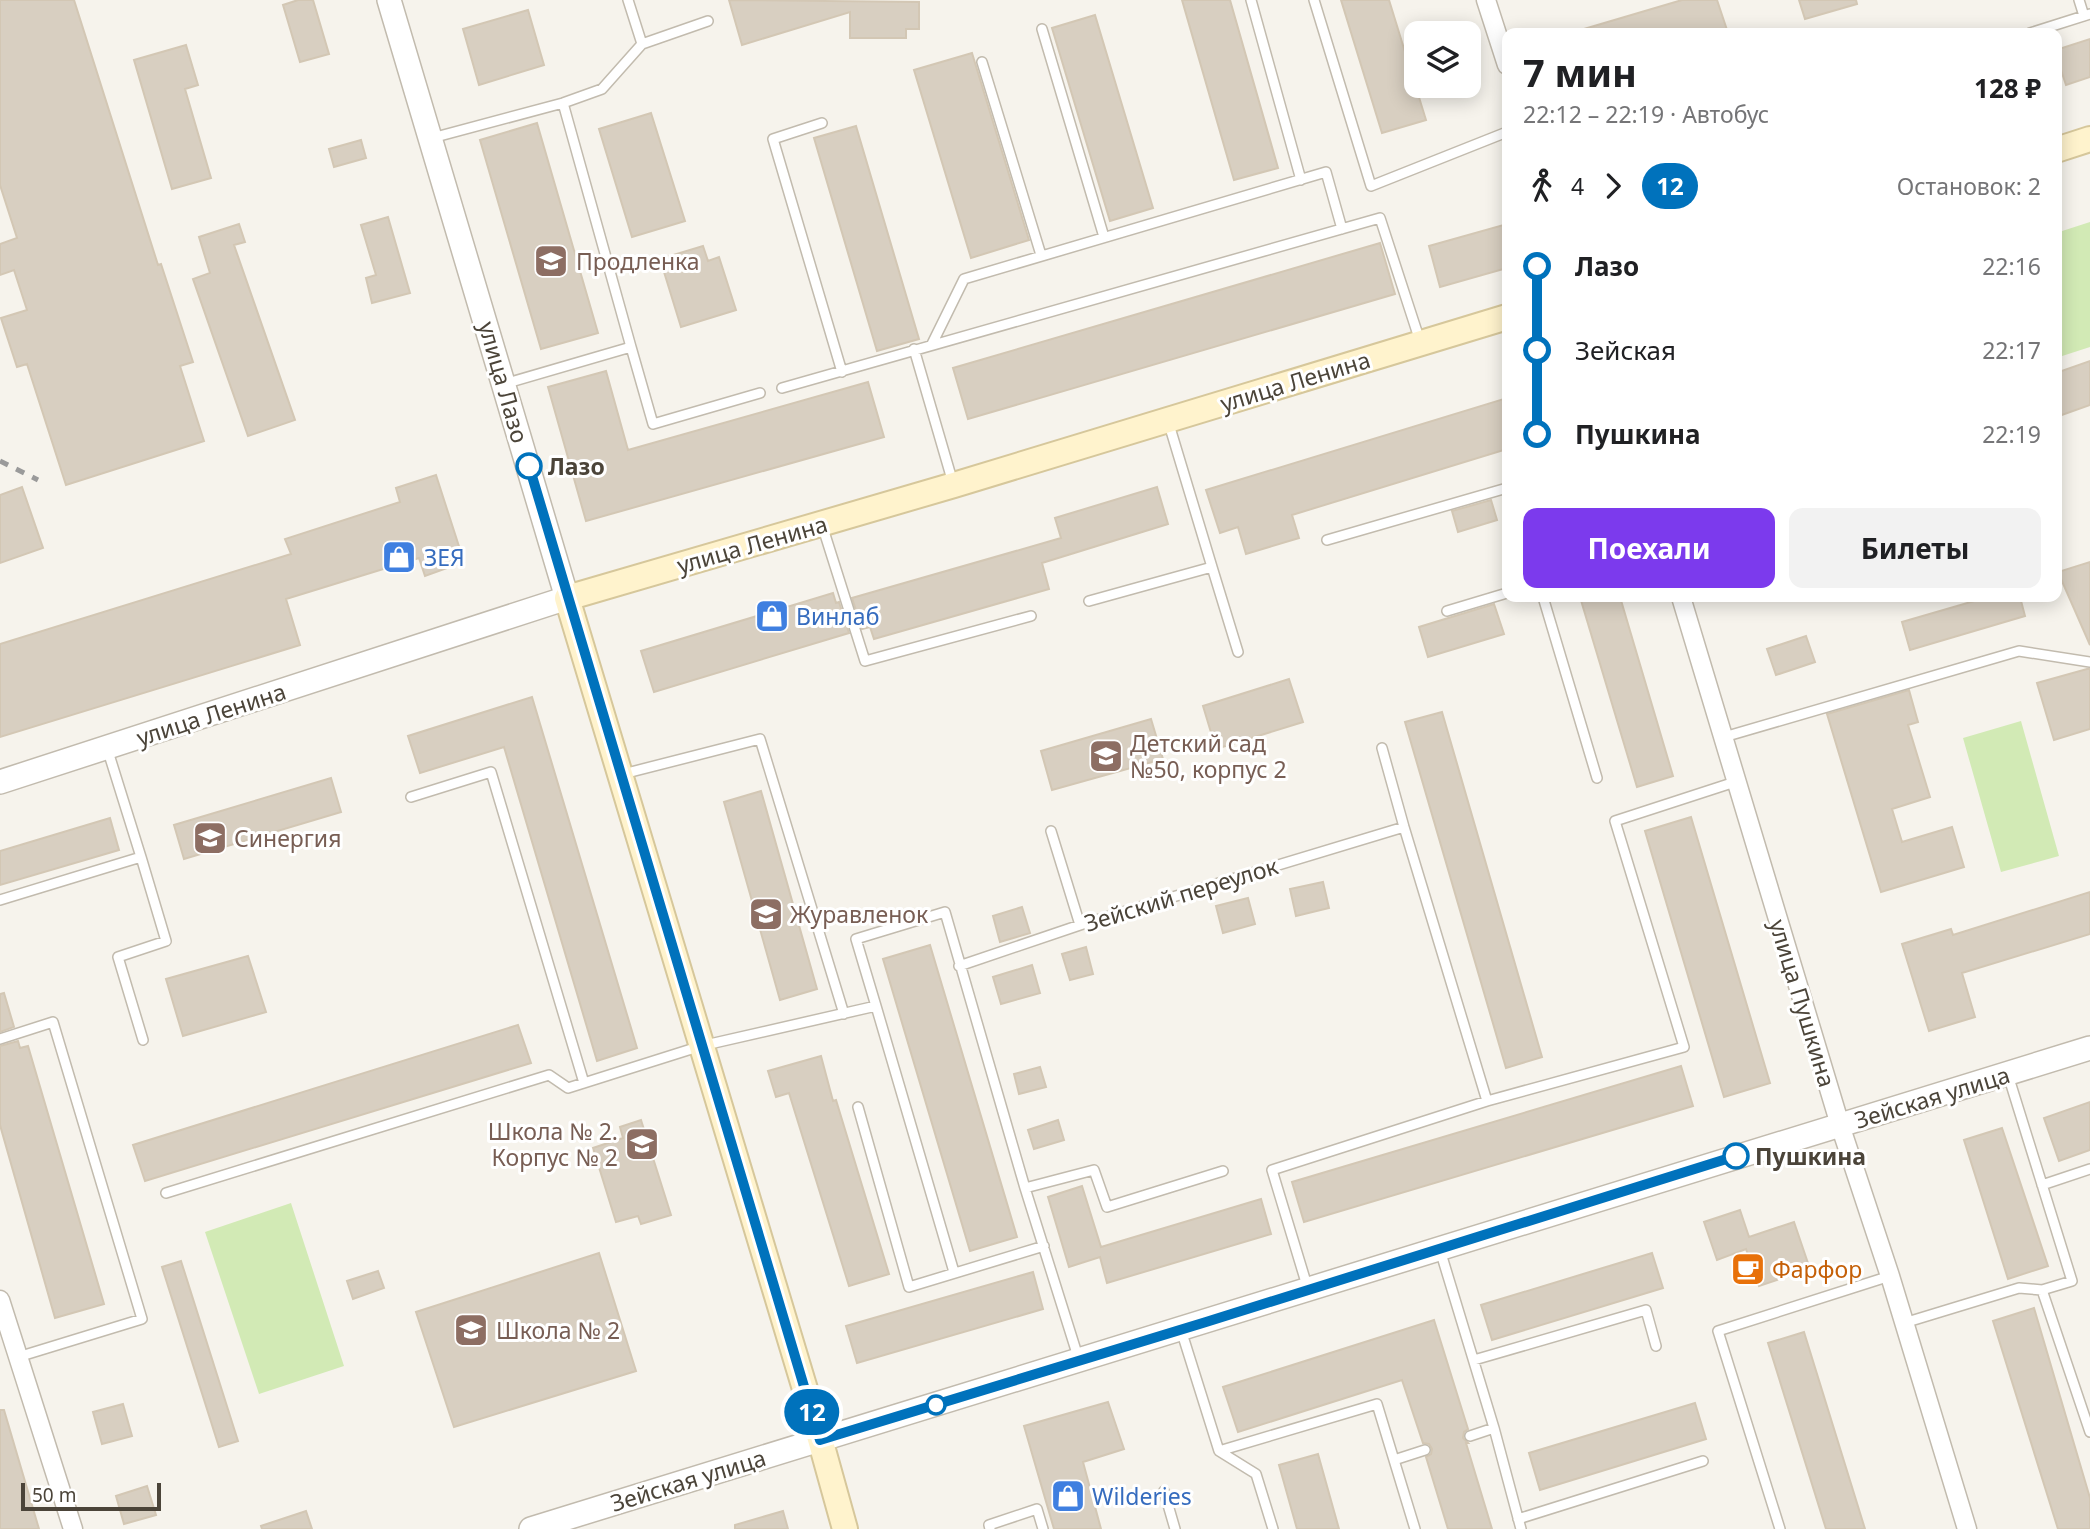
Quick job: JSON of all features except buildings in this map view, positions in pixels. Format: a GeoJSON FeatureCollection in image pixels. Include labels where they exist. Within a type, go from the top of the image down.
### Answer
{"type":"FeatureCollection","features":[{"type":"Feature","properties":{"kind":"main road"},"geometry":{"type":"LineString","coordinates":[[2062,148],[2090,139]]}},
{"type":"Feature","properties":{"kind":"main road","name":"улица Ленина"},"geometry":{"type":"LineString","coordinates":[[567,598],[954,485],[1502,318]]}},
{"type":"Feature","properties":{"kind":"main road","name":"улица Лазо"},"geometry":{"type":"LineString","coordinates":[[567,598],[845,1529]]}},
{"type":"Feature","properties":{"kind":"street","name":"улица Лазо"},"geometry":{"type":"LineString","coordinates":[[389,0],[567,598]]}},
{"type":"Feature","properties":{"kind":"street"},"geometry":{"type":"LineString","coordinates":[[1486,0],[1502,50]]}},
{"type":"Feature","properties":{"kind":"street","name":"улица Ленина"},"geometry":{"type":"LineString","coordinates":[[0,782],[567,598]]}},
{"type":"Feature","properties":{"kind":"street","name":"улица Пушкина"},"geometry":{"type":"LineString","coordinates":[[1683,602],[1840,1125],[1968,1529]]}},
{"type":"Feature","properties":{"kind":"street","name":"Зейская улица"},"geometry":{"type":"LineString","coordinates":[[531,1529],[2090,1048]]}},
{"type":"Feature","properties":{"kind":"street"},"geometry":{"type":"LineString","coordinates":[[0,1300],[73,1529]]}},
{"type":"Feature","properties":{"kind":"lane"},"geometry":{"type":"LineString","coordinates":[[628,0],[642,44]]}},
{"type":"Feature","properties":{"kind":"lane"},"geometry":{"type":"LineString","coordinates":[[1251,0],[1301,180]]}},
{"type":"Feature","properties":{"kind":"lane"},"geometry":{"type":"LineString","coordinates":[[1314,0],[1371,186],[1502,134]]}},
{"type":"Feature","properties":{"kind":"lane"},"geometry":{"type":"LineString","coordinates":[[2046,28],[2087,15],[2079,0]]}},
{"type":"Feature","properties":{"kind":"lane"},"geometry":{"type":"LineString","coordinates":[[432,138],[563,103],[602,89],[642,44],[708,21]]}},
{"type":"Feature","properties":{"kind":"lane"},"geometry":{"type":"LineString","coordinates":[[1042,29],[1104,237]]}},
{"type":"Feature","properties":{"kind":"lane"},"geometry":{"type":"LineString","coordinates":[[982,62],[1041,256]]}},
{"type":"Feature","properties":{"kind":"lane"},"geometry":{"type":"LineString","coordinates":[[563,103],[653,424],[760,393]]}},
{"type":"Feature","properties":{"kind":"lane"},"geometry":{"type":"LineString","coordinates":[[822,123],[773,139],[842,372]]}},
{"type":"Feature","properties":{"kind":"lane"},"geometry":{"type":"LineString","coordinates":[[932,344],[964,279],[1326,172],[1342,229]]}},
{"type":"Feature","properties":{"kind":"lane"},"geometry":{"type":"LineString","coordinates":[[782,388],[1380,218],[1421,342]]}},
{"type":"Feature","properties":{"kind":"lane"},"geometry":{"type":"LineString","coordinates":[[505,384],[631,347]]}},
{"type":"Feature","properties":{"kind":"lane"},"geometry":{"type":"LineString","coordinates":[[914,349],[954,485]]}},
{"type":"Feature","properties":{"kind":"lane"},"geometry":{"type":"LineString","coordinates":[[1168,420],[1238,652]]}},
{"type":"Feature","properties":{"kind":"lane"},"geometry":{"type":"LineString","coordinates":[[1327,540],[1502,489]]}},
{"type":"Feature","properties":{"kind":"lane"},"geometry":{"type":"LineString","coordinates":[[821,524],[865,661],[1031,616]]}},
{"type":"Feature","properties":{"kind":"lane"},"geometry":{"type":"LineString","coordinates":[[1090,601],[1212,567]]}},
{"type":"Feature","properties":{"kind":"lane"},"geometry":{"type":"LineString","coordinates":[[1447,611],[1502,594]]}},
{"type":"Feature","properties":{"kind":"lane"},"geometry":{"type":"LineString","coordinates":[[1544,602],[1597,778]]}},
{"type":"Feature","properties":{"kind":"lane"},"geometry":{"type":"LineString","coordinates":[[1724,737],[2019,651],[2090,662]]}},
{"type":"Feature","properties":{"kind":"lane"},"geometry":{"type":"LineString","coordinates":[[620,775],[760,739],[844,1014]]}},
{"type":"Feature","properties":{"kind":"lane"},"geometry":{"type":"LineString","coordinates":[[107,747],[166,941],[118,957],[143,1040]]}},
{"type":"Feature","properties":{"kind":"lane"},"geometry":{"type":"LineString","coordinates":[[1382,748],[1487,1101]]}},
{"type":"Feature","properties":{"kind":"lane"},"geometry":{"type":"LineString","coordinates":[[411,797],[491,772],[584,1083]]}},
{"type":"Feature","properties":{"kind":"lane"},"geometry":{"type":"LineString","coordinates":[[1308,1291],[1272,1170],[1487,1101],[1684,1047],[1615,821],[1738,781]]}},
{"type":"Feature","properties":{"kind":"lane","name":"Зейский переулок"},"geometry":{"type":"LineString","coordinates":[[959,965],[1080,925],[1404,827]]}},
{"type":"Feature","properties":{"kind":"lane"},"geometry":{"type":"LineString","coordinates":[[1051,831],[1080,925]]}},
{"type":"Feature","properties":{"kind":"lane"},"geometry":{"type":"LineString","coordinates":[[0,900],[141,857]]}},
{"type":"Feature","properties":{"kind":"lane"},"geometry":{"type":"LineString","coordinates":[[954,1272],[856,939],[945,912],[1025,1188],[1079,1361]]}},
{"type":"Feature","properties":{"kind":"lane"},"geometry":{"type":"LineString","coordinates":[[166,1194],[549,1075],[568,1088],[701,1046],[876,1006]]}},
{"type":"Feature","properties":{"kind":"lane"},"geometry":{"type":"LineString","coordinates":[[0,1039],[53,1022],[142,1320],[18,1357]]}},
{"type":"Feature","properties":{"kind":"lane"},"geometry":{"type":"LineString","coordinates":[[1904,1323],[2019,1288],[2042,1290],[2072,1281],[2007,1073]]}},
{"type":"Feature","properties":{"kind":"lane"},"geometry":{"type":"LineString","coordinates":[[858,1107],[909,1287],[1044,1246]]}},
{"type":"Feature","properties":{"kind":"lane"},"geometry":{"type":"LineString","coordinates":[[2042,1185],[2090,1169]]}},
{"type":"Feature","properties":{"kind":"lane"},"geometry":{"type":"LineString","coordinates":[[1025,1188],[1094,1170],[1107,1207],[1223,1171]]}},
{"type":"Feature","properties":{"kind":"lane"},"geometry":{"type":"LineString","coordinates":[[1440,1250],[1520,1524],[1703,1461]]}},
{"type":"Feature","properties":{"kind":"lane"},"geometry":{"type":"LineString","coordinates":[[1780,1529],[1718,1331],[1890,1276]]}},
{"type":"Feature","properties":{"kind":"lane"},"geometry":{"type":"LineString","coordinates":[[2042,1290],[2090,1432]]}},
{"type":"Feature","properties":{"kind":"lane"},"geometry":{"type":"LineString","coordinates":[[1474,1360],[1646,1310],[1656,1346]]}},
{"type":"Feature","properties":{"kind":"lane"},"geometry":{"type":"LineString","coordinates":[[1181,1330],[1219,1451],[1256,1474],[1273,1529]]}},
{"type":"Feature","properties":{"kind":"lane"},"geometry":{"type":"LineString","coordinates":[[1219,1451],[1377,1404],[1415,1529]]}},
{"type":"Feature","properties":{"kind":"lane"},"geometry":{"type":"LineString","coordinates":[[1470,1436],[1494,1428]]}},
{"type":"Feature","properties":{"kind":"lane"},"geometry":{"type":"LineString","coordinates":[[1394,1460],[1425,1450]]}},
{"type":"Feature","properties":{"kind":"lane"},"geometry":{"type":"LineString","coordinates":[[1164,1491],[1175,1529]]}},
{"type":"Feature","properties":{"kind":"lane"},"geometry":{"type":"LineString","coordinates":[[990,1529],[989,1525],[1037,1509],[1042,1529]]}},
{"type":"Feature","properties":{"kind":"green space"},"geometry":{"type":"Polygon","coordinates":[[[2090,222],[2090,347],[2062,356],[2062,231],[2090,222]]]}},
{"type":"Feature","properties":{"kind":"green space"},"geometry":{"type":"Polygon","coordinates":[[[2021,721],[2059,856],[2001,872],[1963,738],[2021,721]]]}},
{"type":"Feature","properties":{"kind":"green space"},"geometry":{"type":"Polygon","coordinates":[[[291,1203],[344,1366],[259,1394],[205,1232],[291,1203]]]}},
{"type":"Feature","properties":{"kind":"railway"},"geometry":{"type":"LineString","coordinates":[[0,461],[38,480]]}},
{"type":"Feature","properties":{"kind":"bus line","name":"12"},"geometry":{"type":"LineString","coordinates":[[529,466],[820,1440],[1440,1250],[1736,1156]]}},
{"type":"Feature","properties":{"kind":"place","name":"Продленка"},"geometry":{"type":"Point","coordinates":[551,261]}},
{"type":"Feature","properties":{"kind":"place","name":"Лазо"},"geometry":{"type":"Point","coordinates":[529,466]}},
{"type":"Feature","properties":{"kind":"place","name":"ЗЕЯ"},"geometry":{"type":"Point","coordinates":[399,557]}},
{"type":"Feature","properties":{"kind":"place","name":"Винлаб"},"geometry":{"type":"Point","coordinates":[772,616]}},
{"type":"Feature","properties":{"kind":"place","name":"Детский сад №50, корпус 2"},"geometry":{"type":"Point","coordinates":[1106,756]}},
{"type":"Feature","properties":{"kind":"place","name":"Синергия"},"geometry":{"type":"Point","coordinates":[210,838]}},
{"type":"Feature","properties":{"kind":"place","name":"Журавленок"},"geometry":{"type":"Point","coordinates":[766,914]}},
{"type":"Feature","properties":{"kind":"place","name":"Школа № 2. Корпус № 2"},"geometry":{"type":"Point","coordinates":[642,1144]}},
{"type":"Feature","properties":{"kind":"place","name":"Пушкина"},"geometry":{"type":"Point","coordinates":[1736,1156]}},
{"type":"Feature","properties":{"kind":"place","name":"Фарфор"},"geometry":{"type":"Point","coordinates":[1748,1269]}},
{"type":"Feature","properties":{"kind":"place","name":"Школа № 2"},"geometry":{"type":"Point","coordinates":[471,1330]}},
{"type":"Feature","properties":{"kind":"place","name":"Wilderies"},"geometry":{"type":"Point","coordinates":[1068,1496]}}]}
